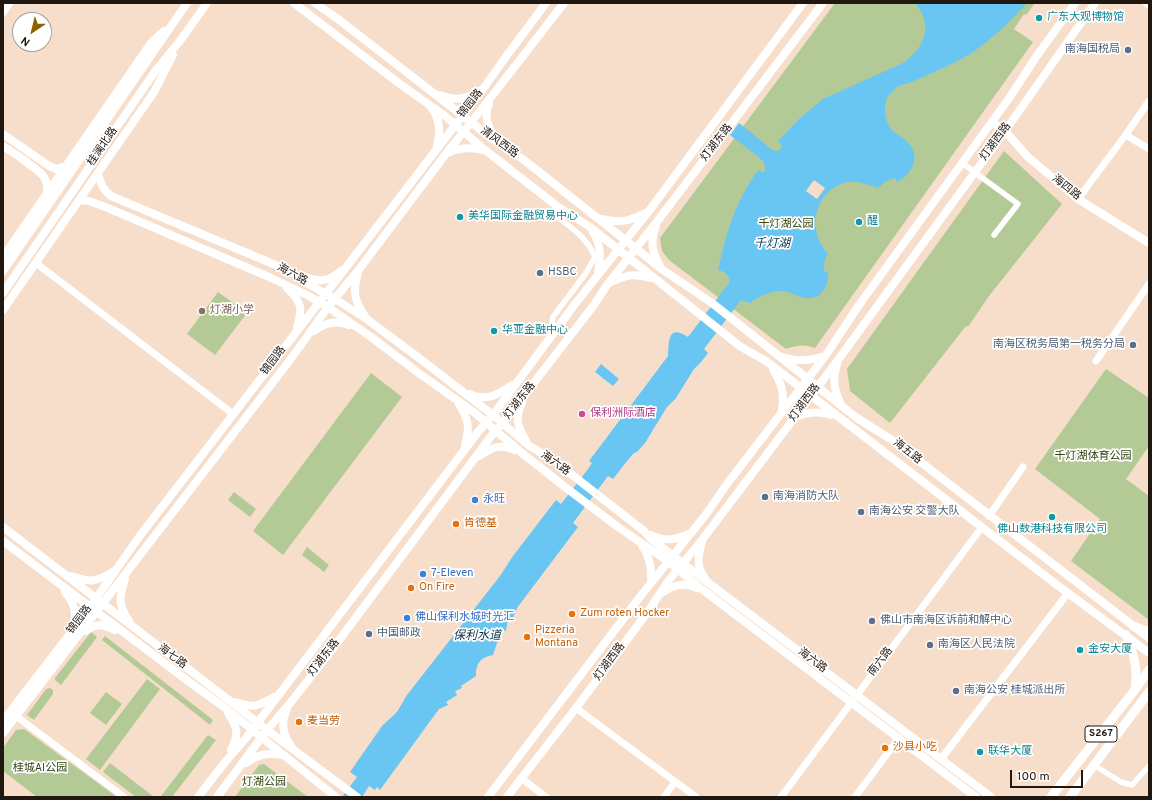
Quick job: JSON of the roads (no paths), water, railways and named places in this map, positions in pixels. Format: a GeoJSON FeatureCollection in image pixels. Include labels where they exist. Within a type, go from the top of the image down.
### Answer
{"type":"FeatureCollection","features":[{"type":"Feature","properties":{"kind":"highway"},"geometry":{"type":"LineString","coordinates":[[1133,626],[1149,632]]}},
{"type":"Feature","properties":{"kind":"highway"},"geometry":{"type":"LineString","coordinates":[[1126,635],[1132,648],[1136,667],[1134,691]]}},
{"type":"Feature","properties":{"kind":"highway","name":"S267"},"geometry":{"type":"LineString","coordinates":[[1051,797],[1149,670]]}},
{"type":"Feature","properties":{"kind":"highway","name":"S267"},"geometry":{"type":"LineString","coordinates":[[1070,797],[1147,695]]}},
{"type":"Feature","properties":{"kind":"highway"},"geometry":{"type":"LineString","coordinates":[[1072,771],[1078,771],[1084,778]]}},
{"type":"Feature","properties":{"kind":"main road","name":"桂澜北路"},"geometry":{"type":"LineString","coordinates":[[3,271],[186,3]]}},
{"type":"Feature","properties":{"kind":"main road","name":"桂澜北路"},"geometry":{"type":"LineString","coordinates":[[3,293],[156,70],[180,41],[207,3]]}},
{"type":"Feature","properties":{"kind":"main road","name":"清风西路"},"geometry":{"type":"LineString","coordinates":[[294,3],[400,84],[456,124],[485,150],[557,206],[590,227],[725,334],[770,365],[1068,593],[1149,653]]}},
{"type":"Feature","properties":{"kind":"main road","name":"清风西路"},"geometry":{"type":"LineString","coordinates":[[314,3],[338,19],[494,140],[524,160],[663,270]]}},
{"type":"Feature","properties":{"kind":"main road","name":"锦园路"},"geometry":{"type":"LineString","coordinates":[[3,733],[74,635],[90,606],[139,537],[352,261],[483,89],[546,3]]}},
{"type":"Feature","properties":{"kind":"main road","name":"锦园路"},"geometry":{"type":"LineString","coordinates":[[3,721],[74,635],[97,612],[470,122],[564,3]]}},
{"type":"Feature","properties":{"kind":"main road","name":"灯湖东路"},"geometry":{"type":"LineString","coordinates":[[198,797],[252,729],[485,422],[493,415],[554,331],[649,211],[803,3]]}},
{"type":"Feature","properties":{"kind":"main road","name":"灯湖东路"},"geometry":{"type":"LineString","coordinates":[[216,797],[267,730],[291,702],[495,431],[518,404],[594,305],[635,248],[659,219],[823,3]]}},
{"type":"Feature","properties":{"kind":"main road","name":"灯湖西路"},"geometry":{"type":"LineString","coordinates":[[488,797],[692,533],[727,484],[826,355],[859,305],[992,122],[1075,3]]}},
{"type":"Feature","properties":{"kind":"main road","name":"灯湖西路"},"geometry":{"type":"LineString","coordinates":[[507,797],[576,708],[680,566],[702,540],[838,360],[1005,131],[1095,3]]}},
{"type":"Feature","properties":{"kind":"main road"},"geometry":{"type":"LineString","coordinates":[[3,257],[151,44],[172,24]]}},
{"type":"Feature","properties":{"kind":"main road"},"geometry":{"type":"LineString","coordinates":[[3,310],[154,92],[180,41]]}},
{"type":"Feature","properties":{"kind":"main road"},"geometry":{"type":"LineString","coordinates":[[433,93],[458,99],[473,95],[483,89]]}},
{"type":"Feature","properties":{"kind":"main road"},"geometry":{"type":"LineString","coordinates":[[492,96],[488,106],[486,120],[494,140]]}},
{"type":"Feature","properties":{"kind":"main road"},"geometry":{"type":"LineString","coordinates":[[428,103],[434,111],[440,130],[436,150]]}},
{"type":"Feature","properties":{"kind":"main road","name":"海四路"},"geometry":{"type":"LineString","coordinates":[[992,122],[1005,131],[1028,157],[1078,199],[1149,243]]}},
{"type":"Feature","properties":{"kind":"main road"},"geometry":{"type":"LineString","coordinates":[[3,134],[49,166],[56,169],[66,166]]}},
{"type":"Feature","properties":{"kind":"main road"},"geometry":{"type":"LineString","coordinates":[[3,146],[45,178],[48,185],[48,193]]}},
{"type":"Feature","properties":{"kind":"main road"},"geometry":{"type":"LineString","coordinates":[[445,155],[462,147],[485,150]]}},
{"type":"Feature","properties":{"kind":"main road"},"geometry":{"type":"LineString","coordinates":[[22,160],[31,163],[35,157]]}},
{"type":"Feature","properties":{"kind":"main road","name":"海六路"},"geometry":{"type":"LineString","coordinates":[[98,174],[101,186],[111,196],[290,272],[368,320],[493,415],[528,445],[553,460],[644,531],[671,559],[680,566],[709,584],[991,797]]}},
{"type":"Feature","properties":{"kind":"main road","name":"海六路"},"geometry":{"type":"LineString","coordinates":[[80,200],[89,201],[108,208],[280,282],[319,302],[359,329],[456,400],[565,487],[618,527],[671,559]]}},
{"type":"Feature","properties":{"kind":"main road"},"geometry":{"type":"LineString","coordinates":[[598,218],[613,222],[624,221],[635,219],[649,211]]}},
{"type":"Feature","properties":{"kind":"main road"},"geometry":{"type":"LineString","coordinates":[[659,219],[652,236],[652,245],[657,260],[663,270]]}},
{"type":"Feature","properties":{"kind":"main road"},"geometry":{"type":"LineString","coordinates":[[590,227],[600,248],[600,261],[597,276]]}},
{"type":"Feature","properties":{"kind":"main road"},"geometry":{"type":"LineString","coordinates":[[290,272],[314,280],[323,281],[334,276],[352,261]]}},
{"type":"Feature","properties":{"kind":"main road"},"geometry":{"type":"LineString","coordinates":[[360,268],[356,282],[355,296],[356,302],[368,320]]}},
{"type":"Feature","properties":{"kind":"main road","name":"海五路"},"geometry":{"type":"LineString","coordinates":[[663,270],[712,303],[843,407],[892,440],[1149,638]]}},
{"type":"Feature","properties":{"kind":"main road"},"geometry":{"type":"LineString","coordinates":[[607,285],[629,274],[656,280]]}},
{"type":"Feature","properties":{"kind":"main road"},"geometry":{"type":"LineString","coordinates":[[280,282],[299,301],[301,308],[295,334]]}},
{"type":"Feature","properties":{"kind":"main road"},"geometry":{"type":"LineString","coordinates":[[304,340],[320,326],[328,323],[337,322],[359,329]]}},
{"type":"Feature","properties":{"kind":"main road"},"geometry":{"type":"LineString","coordinates":[[777,355],[804,361],[826,355]]}},
{"type":"Feature","properties":{"kind":"main road"},"geometry":{"type":"LineString","coordinates":[[838,360],[833,378],[837,395],[843,407]]}},
{"type":"Feature","properties":{"kind":"main road"},"geometry":{"type":"LineString","coordinates":[[770,365],[781,382],[783,389],[784,398],[782,411]]}},
{"type":"Feature","properties":{"kind":"main road"},"geometry":{"type":"LineString","coordinates":[[462,391],[476,397],[493,396],[517,381]]}},
{"type":"Feature","properties":{"kind":"main road"},"geometry":{"type":"LineString","coordinates":[[528,445],[521,432],[517,418],[518,411],[529,389]]}},
{"type":"Feature","properties":{"kind":"main road"},"geometry":{"type":"LineString","coordinates":[[508,395],[511,403],[518,404]]}},
{"type":"Feature","properties":{"kind":"main road"},"geometry":{"type":"LineString","coordinates":[[456,400],[469,424],[464,450]]}},
{"type":"Feature","properties":{"kind":"main road"},"geometry":{"type":"LineString","coordinates":[[794,418],[801,414],[813,412],[836,416]]}},
{"type":"Feature","properties":{"kind":"main road"},"geometry":{"type":"LineString","coordinates":[[475,458],[493,447],[500,446],[509,447],[522,453]]}},
{"type":"Feature","properties":{"kind":"main road","name":"海七路"},"geometry":{"type":"LineString","coordinates":[[3,527],[295,752],[357,797]]}},
{"type":"Feature","properties":{"kind":"main road"},"geometry":{"type":"LineString","coordinates":[[644,531],[653,536],[670,540],[692,533]]}},
{"type":"Feature","properties":{"kind":"main road"},"geometry":{"type":"LineString","coordinates":[[638,540],[646,551],[650,560],[652,583]]}},
{"type":"Feature","properties":{"kind":"main road"},"geometry":{"type":"LineString","coordinates":[[702,540],[698,557],[699,567],[702,575],[709,584]]}},
{"type":"Feature","properties":{"kind":"main road"},"geometry":{"type":"LineString","coordinates":[[3,541],[252,729],[261,738],[336,797]]}},
{"type":"Feature","properties":{"kind":"main road","name":"海六路"},"geometry":{"type":"LineString","coordinates":[[680,566],[703,590],[976,797]]}},
{"type":"Feature","properties":{"kind":"main road"},"geometry":{"type":"LineString","coordinates":[[64,574],[90,581],[105,577],[118,568]]}},
{"type":"Feature","properties":{"kind":"main road"},"geometry":{"type":"LineString","coordinates":[[126,574],[120,599],[121,608],[132,626]]}},
{"type":"Feature","properties":{"kind":"main road"},"geometry":{"type":"LineString","coordinates":[[57,582],[72,599],[75,606],[74,635]]}},
{"type":"Feature","properties":{"kind":"main road"},"geometry":{"type":"LineString","coordinates":[[662,592],[678,584],[686,584],[703,590]]}},
{"type":"Feature","properties":{"kind":"main road"},"geometry":{"type":"LineString","coordinates":[[74,635],[99,624],[108,626],[126,634]]}},
{"type":"Feature","properties":{"kind":"main road"},"geometry":{"type":"LineString","coordinates":[[230,701],[253,707],[265,703],[277,696]]}},
{"type":"Feature","properties":{"kind":"main road"},"geometry":{"type":"LineString","coordinates":[[291,702],[285,714],[282,727],[286,738],[295,752]]}},
{"type":"Feature","properties":{"kind":"main road"},"geometry":{"type":"LineString","coordinates":[[224,708],[234,722],[237,734],[236,740],[226,761]]}},
{"type":"Feature","properties":{"kind":"main road"},"geometry":{"type":"LineString","coordinates":[[237,770],[254,757],[261,754],[284,756]]}},
{"type":"Feature","properties":{"kind":"street"},"geometry":{"type":"LineString","coordinates":[[3,13],[10,3]]}},
{"type":"Feature","properties":{"kind":"street"},"geometry":{"type":"LineString","coordinates":[[1078,199],[1126,135],[1149,101]]}},
{"type":"Feature","properties":{"kind":"street"},"geometry":{"type":"LineString","coordinates":[[1126,135],[1149,149]]}},
{"type":"Feature","properties":{"kind":"street"},"geometry":{"type":"LineString","coordinates":[[962,163],[1018,204],[994,235]]}},
{"type":"Feature","properties":{"kind":"street"},"geometry":{"type":"LineString","coordinates":[[554,331],[552,324],[553,317],[586,273],[595,257],[591,247],[582,236],[552,213],[557,206]]}},
{"type":"Feature","properties":{"kind":"street"},"geometry":{"type":"LineString","coordinates":[[36,263],[233,414]]}},
{"type":"Feature","properties":{"kind":"street"},"geometry":{"type":"LineString","coordinates":[[1096,361],[1149,284]]}},
{"type":"Feature","properties":{"kind":"street"},"geometry":{"type":"LineString","coordinates":[[989,516],[1023,467]]}},
{"type":"Feature","properties":{"kind":"street","name":"南六路"},"geometry":{"type":"LineString","coordinates":[[781,797],[982,527]]}},
{"type":"Feature","properties":{"kind":"street"},"geometry":{"type":"LineString","coordinates":[[941,759],[1068,593]]}},
{"type":"Feature","properties":{"kind":"street"},"geometry":{"type":"LineString","coordinates":[[576,708],[696,797]]}},
{"type":"Feature","properties":{"kind":"street"},"geometry":{"type":"LineString","coordinates":[[16,716],[124,797]]}},
{"type":"Feature","properties":{"kind":"street"},"geometry":{"type":"LineString","coordinates":[[855,797],[899,738]]}},
{"type":"Feature","properties":{"kind":"street"},"geometry":{"type":"LineString","coordinates":[[1094,765],[1121,782],[1132,785],[1149,766]]}},
{"type":"Feature","properties":{"kind":"street"},"geometry":{"type":"LineString","coordinates":[[521,778],[546,797]]}},
{"type":"Feature","properties":{"kind":"street"},"geometry":{"type":"LineString","coordinates":[[664,797],[675,782]]}},
{"type":"Feature","properties":{"kind":"water"},"geometry":{"type":"Polygon","coordinates":[[[915,3],[1027,3],[1000,30],[970,54],[933,73],[898,86],[889,95],[885,104],[886,119],[894,132],[907,141],[910,145],[913,151],[914,161],[910,171],[897,182],[895,178],[886,181],[878,188],[860,182],[848,182],[839,185],[825,195],[817,211],[816,220],[819,239],[828,254],[824,265],[825,273],[828,271],[828,280],[822,293],[814,297],[806,298],[778,291],[765,294],[750,303],[741,300],[704,349],[708,353],[694,369],[676,398],[667,407],[645,443],[633,454],[613,479],[608,476],[573,523],[578,527],[517,608],[512,620],[508,619],[506,631],[502,630],[493,655],[482,659],[478,665],[476,676],[461,686],[462,688],[455,691],[457,695],[446,702],[448,705],[439,709],[380,790],[377,787],[375,790],[369,786],[362,797],[342,797],[357,777],[350,772],[382,726],[397,712],[407,695],[500,576],[513,556],[556,500],[561,504],[588,469],[592,463],[589,461],[668,356],[669,340],[673,333],[681,333],[688,337],[729,283],[729,277],[724,272],[718,270],[728,230],[737,206],[750,182],[758,170],[764,173],[765,167],[761,159],[730,135],[739,123],[770,148],[775,151],[779,151],[782,146],[778,141],[800,118],[823,99],[903,63],[917,50],[924,36],[924,20],[921,11],[915,3]]]}},
{"type":"Feature","properties":{"kind":"water"},"geometry":{"type":"Polygon","coordinates":[[[601,364],[619,379],[613,386],[595,372],[601,364]]]}},
{"type":"Feature","properties":{"kind":"place","name":"广东大观博物馆"},"geometry":{"type":"Point","coordinates":[1039,18]}},
{"type":"Feature","properties":{"kind":"place","name":"南海国税局"},"geometry":{"type":"Point","coordinates":[1128,50]}},
{"type":"Feature","properties":{"kind":"place","name":"美华国际金融贸易中心"},"geometry":{"type":"Point","coordinates":[460,217]}},
{"type":"Feature","properties":{"kind":"place","name":"醒"},"geometry":{"type":"Point","coordinates":[859,222]}},
{"type":"Feature","properties":{"kind":"place","name":"HSBC"},"geometry":{"type":"Point","coordinates":[540,273]}},
{"type":"Feature","properties":{"kind":"place","name":"灯湖小学"},"geometry":{"type":"Point","coordinates":[202,311]}},
{"type":"Feature","properties":{"kind":"place","name":"华亚金融中心"},"geometry":{"type":"Point","coordinates":[494,331]}},
{"type":"Feature","properties":{"kind":"place","name":"南海区税务局第一税务分局"},"geometry":{"type":"Point","coordinates":[1133,345]}},
{"type":"Feature","properties":{"kind":"place","name":"保利洲际酒店"},"geometry":{"type":"Point","coordinates":[582,414]}},
{"type":"Feature","properties":{"kind":"place","name":"南海消防大队"},"geometry":{"type":"Point","coordinates":[765,497]}},
{"type":"Feature","properties":{"kind":"place","name":"永旺"},"geometry":{"type":"Point","coordinates":[475,500]}},
{"type":"Feature","properties":{"kind":"place","name":"南海公安 交警大队"},"geometry":{"type":"Point","coordinates":[861,512]}},
{"type":"Feature","properties":{"kind":"place","name":"佛山数港科技有限公司"},"geometry":{"type":"Point","coordinates":[1052,517]}},
{"type":"Feature","properties":{"kind":"place","name":"肯德基"},"geometry":{"type":"Point","coordinates":[456,524]}},
{"type":"Feature","properties":{"kind":"place","name":"7-Eleven"},"geometry":{"type":"Point","coordinates":[423,574]}},
{"type":"Feature","properties":{"kind":"place","name":"On Fire"},"geometry":{"type":"Point","coordinates":[411,588]}},
{"type":"Feature","properties":{"kind":"place","name":"Zum roten Hocker"},"geometry":{"type":"Point","coordinates":[572,614]}},
{"type":"Feature","properties":{"kind":"place","name":"佛山保利水城时光汇"},"geometry":{"type":"Point","coordinates":[407,618]}},
{"type":"Feature","properties":{"kind":"place","name":"佛山市南海区诉前和解中心"},"geometry":{"type":"Point","coordinates":[872,621]}},
{"type":"Feature","properties":{"kind":"place","name":"中国邮政"},"geometry":{"type":"Point","coordinates":[369,634]}},
{"type":"Feature","properties":{"kind":"place","name":"Pizzeria Montana"},"geometry":{"type":"Point","coordinates":[527,637]}},
{"type":"Feature","properties":{"kind":"place","name":"南海区人民法院"},"geometry":{"type":"Point","coordinates":[930,645]}},
{"type":"Feature","properties":{"kind":"place","name":"金安大厦"},"geometry":{"type":"Point","coordinates":[1080,650]}},
{"type":"Feature","properties":{"kind":"place","name":"南海公安 桂城派出所"},"geometry":{"type":"Point","coordinates":[956,691]}},
{"type":"Feature","properties":{"kind":"place","name":"麦当劳"},"geometry":{"type":"Point","coordinates":[299,722]}},
{"type":"Feature","properties":{"kind":"place","name":"沙县小吃"},"geometry":{"type":"Point","coordinates":[885,748]}},
{"type":"Feature","properties":{"kind":"place","name":"联华大厦"},"geometry":{"type":"Point","coordinates":[980,752]}},
{"type":"Feature","properties":{"kind":"park label","name":"千灯湖公园"},"geometry":{"type":"Point","coordinates":[786,225]}},
{"type":"Feature","properties":{"kind":"park label","name":"千灯湖体育公园"},"geometry":{"type":"Point","coordinates":[1093,457]}},
{"type":"Feature","properties":{"kind":"park label","name":"桂城AI公园"},"geometry":{"type":"Point","coordinates":[40,769]}},
{"type":"Feature","properties":{"kind":"park label","name":"灯湖公园"},"geometry":{"type":"Point","coordinates":[264,783]}},
{"type":"Feature","properties":{"kind":"water label","name":"千灯湖"},"geometry":{"type":"Point","coordinates":[772,245]}},
{"type":"Feature","properties":{"kind":"water label","name":"保利水道"},"geometry":{"type":"Point","coordinates":[477,637]}}]}
